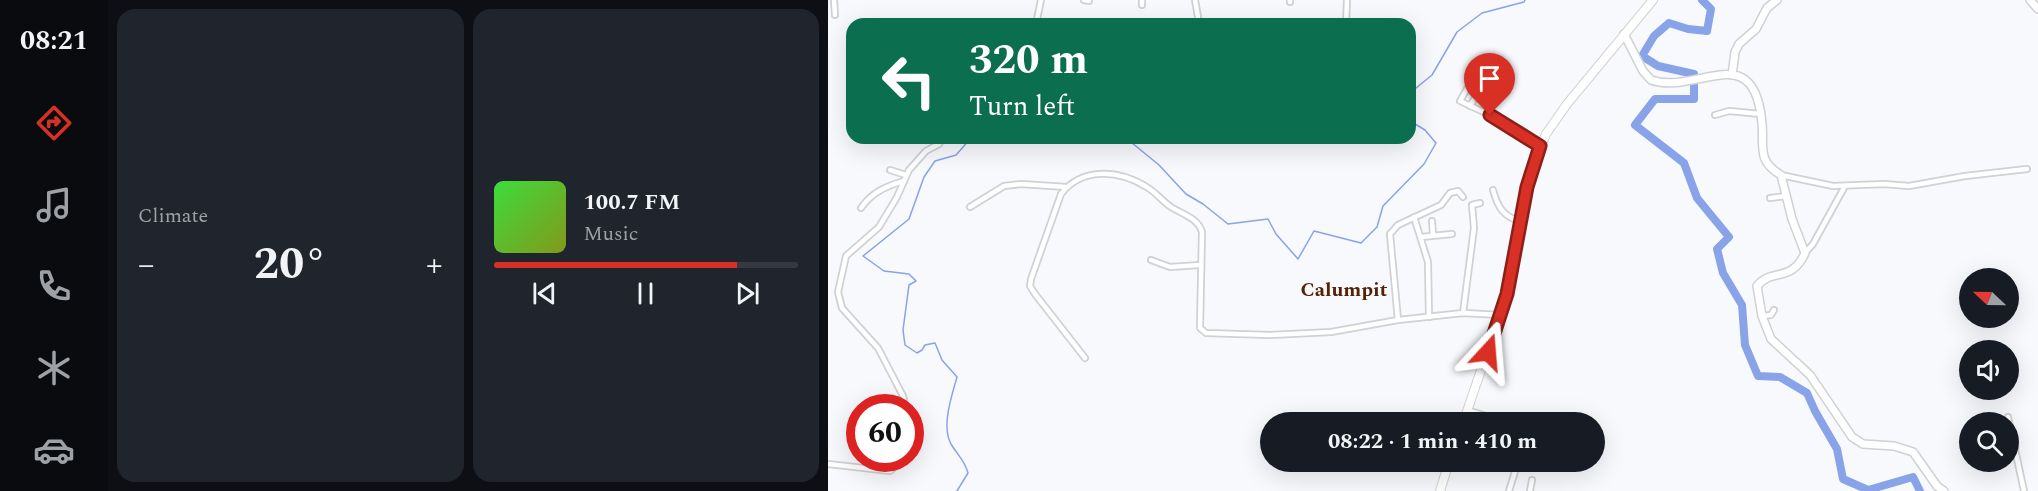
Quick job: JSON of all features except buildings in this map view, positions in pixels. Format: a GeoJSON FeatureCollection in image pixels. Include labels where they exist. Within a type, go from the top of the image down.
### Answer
{"type":"FeatureCollection","features":[{"type":"Feature","properties":{"kind":"main road"},"geometry":{"type":"LineString","coordinates":[[1467,410],[1501,315],[1514,265],[1527,187],[1540,146],[1553,122],[1653,0]]}},
{"type":"Feature","properties":{"kind":"main road"},"geometry":{"type":"LineString","coordinates":[[1440,491],[1446,472]]}},
{"type":"Feature","properties":{"kind":"street"},"geometry":{"type":"LineString","coordinates":[[834,0],[835,15]]}},
{"type":"Feature","properties":{"kind":"street"},"geometry":{"type":"LineString","coordinates":[[1037,18],[1041,0]]}},
{"type":"Feature","properties":{"kind":"street"},"geometry":{"type":"LineString","coordinates":[[1195,0],[1198,17]]}},
{"type":"Feature","properties":{"kind":"street"},"geometry":{"type":"LineString","coordinates":[[1346,18],[1347,0]]}},
{"type":"Feature","properties":{"kind":"street"},"geometry":{"type":"LineString","coordinates":[[1732,75],[1735,52],[1739,44],[1756,29],[1767,8],[1778,0]]}},
{"type":"Feature","properties":{"kind":"street"},"geometry":{"type":"LineString","coordinates":[[2030,0],[2038,9]]}},
{"type":"Feature","properties":{"kind":"street"},"geometry":{"type":"LineString","coordinates":[[1624,34],[1647,77],[1663,82],[1724,74],[1741,77],[1751,84],[1756,93],[1761,114],[1764,160],[1769,167],[1781,175],[1833,186],[1884,184],[1909,186],[1965,176],[2027,169]]}},
{"type":"Feature","properties":{"kind":"street"},"geometry":{"type":"LineString","coordinates":[[1472,80],[1459,100],[1490,115],[1540,146]]}},
{"type":"Feature","properties":{"kind":"street"},"geometry":{"type":"LineString","coordinates":[[1470,106],[1482,86]]}},
{"type":"Feature","properties":{"kind":"street"},"geometry":{"type":"LineString","coordinates":[[1715,116],[1729,111],[1761,114]]}},
{"type":"Feature","properties":{"kind":"street"},"geometry":{"type":"LineString","coordinates":[[902,394],[878,348],[842,308],[838,297],[846,256],[879,227],[918,158],[936,144]]}},
{"type":"Feature","properties":{"kind":"street"},"geometry":{"type":"LineString","coordinates":[[890,170],[905,178]]}},
{"type":"Feature","properties":{"kind":"street"},"geometry":{"type":"LineString","coordinates":[[1085,358],[1030,286],[1057,202],[1066,188],[1082,177],[1108,172],[1147,187],[1169,206],[1197,222],[1202,232],[1200,328],[1206,333],[1331,332],[1429,316],[1463,313],[1501,315]]}},
{"type":"Feature","properties":{"kind":"street"},"geometry":{"type":"LineString","coordinates":[[1781,175],[1792,219],[1805,253]]}},
{"type":"Feature","properties":{"kind":"street"},"geometry":{"type":"LineString","coordinates":[[861,208],[874,194],[905,178]]}},
{"type":"Feature","properties":{"kind":"street"},"geometry":{"type":"LineString","coordinates":[[970,207],[1004,186],[1021,184],[1066,188]]}},
{"type":"Feature","properties":{"kind":"street"},"geometry":{"type":"LineString","coordinates":[[1845,186],[1801,261],[1792,271],[1759,283],[1758,298],[1761,316],[1771,339],[1810,375],[1852,437],[1863,444],[1894,446],[1912,452],[1937,486],[1944,491]]}},
{"type":"Feature","properties":{"kind":"street"},"geometry":{"type":"LineString","coordinates":[[1493,190],[1499,209],[1509,218],[1521,222]]}},
{"type":"Feature","properties":{"kind":"street"},"geometry":{"type":"LineString","coordinates":[[1398,320],[1389,237],[1398,225],[1441,205],[1450,193],[1458,191],[1463,197]]}},
{"type":"Feature","properties":{"kind":"street"},"geometry":{"type":"LineString","coordinates":[[1770,198],[1787,196]]}},
{"type":"Feature","properties":{"kind":"street"},"geometry":{"type":"LineString","coordinates":[[1463,313],[1474,228],[1472,206],[1480,203]]}},
{"type":"Feature","properties":{"kind":"street"},"geometry":{"type":"LineString","coordinates":[[1414,216],[1428,262],[1429,316]]}},
{"type":"Feature","properties":{"kind":"street"},"geometry":{"type":"LineString","coordinates":[[1432,221],[1433,235]]}},
{"type":"Feature","properties":{"kind":"street"},"geometry":{"type":"LineString","coordinates":[[1421,237],[1452,234]]}},
{"type":"Feature","properties":{"kind":"street"},"geometry":{"type":"LineString","coordinates":[[1150,260],[1170,267],[1200,264]]}},
{"type":"Feature","properties":{"kind":"street"},"geometry":{"type":"LineString","coordinates":[[1761,316],[1771,315],[1774,310]]}},
{"type":"Feature","properties":{"kind":"street"},"geometry":{"type":"LineString","coordinates":[[1467,410],[1473,412]]}},
{"type":"Feature","properties":{"kind":"street"},"geometry":{"type":"LineString","coordinates":[[828,464],[846,466]]}},
{"type":"Feature","properties":{"kind":"street"},"geometry":{"type":"LineString","coordinates":[[2019,468],[2024,491]]}},
{"type":"Feature","properties":{"kind":"street"},"geometry":{"type":"LineString","coordinates":[[1509,491],[1515,472]]}},
{"type":"Feature","properties":{"kind":"street"},"geometry":{"type":"LineString","coordinates":[[1530,491],[1532,480]]}},
{"type":"Feature","properties":{"kind":"waterway"},"geometry":{"type":"LineString","coordinates":[[1416,88],[1432,75],[1457,32],[1482,13],[1525,0]]}},
{"type":"Feature","properties":{"kind":"waterway"},"geometry":{"type":"LineString","coordinates":[[1702,0],[1711,9],[1707,31],[1688,29],[1669,23],[1654,36],[1642,56],[1658,66],[1694,74],[1694,99],[1655,99],[1635,125],[1684,163],[1697,198],[1729,237],[1717,249],[1723,273],[1742,305],[1745,345],[1758,376],[1780,377],[1807,393],[1837,449],[1843,479],[1868,490],[1913,477],[1920,491]]}},
{"type":"Feature","properties":{"kind":"waterway"},"geometry":{"type":"LineString","coordinates":[[1133,144],[1159,165],[1186,194],[1228,224],[1268,219],[1276,234],[1298,259],[1314,231],[1361,243],[1377,227],[1383,206],[1424,164],[1436,143],[1425,130],[1416,125]]}},
{"type":"Feature","properties":{"kind":"waterway"},"geometry":{"type":"LineString","coordinates":[[957,491],[968,473],[948,437],[948,410],[957,377],[942,360],[935,343],[925,345],[917,353],[905,345],[903,330],[909,285],[916,281],[909,274],[884,271],[863,256],[909,219],[924,177],[935,161],[956,155],[966,144]]}},
{"type":"Feature","properties":{"kind":"district","name":"Calumpit"},"geometry":{"type":"Point","coordinates":[1344,290]}},
{"type":"Feature","properties":{"kind":"route"},"geometry":{"type":"LineString","coordinates":[[1488,352],[1507,294],[1527,187],[1540,146],[1490,115]]}}]}
